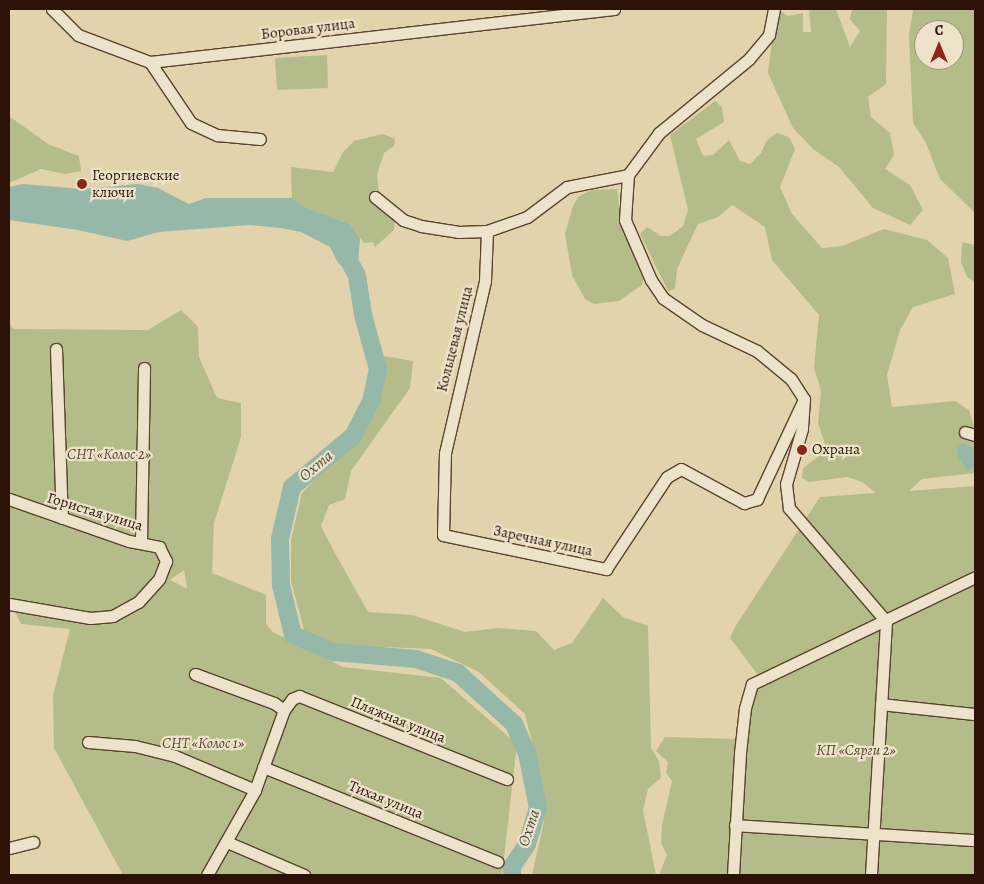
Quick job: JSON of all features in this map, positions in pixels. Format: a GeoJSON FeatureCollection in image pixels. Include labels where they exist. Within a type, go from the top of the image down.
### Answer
{"type":"FeatureCollection","features":[{"type":"Feature","properties":{"kind":"street","name":"Боровая улица"},"geometry":{"type":"LineString","coordinates":[[52,9],[78,35],[150,62],[614,9]]}},
{"type":"Feature","properties":{"kind":"street"},"geometry":{"type":"LineString","coordinates":[[774,9],[769,35],[749,59],[660,133],[628,175],[625,220],[651,280],[664,298],[702,325],[757,351],[790,379],[804,399],[802,429],[786,484],[789,508],[886,621],[871,875]]}},
{"type":"Feature","properties":{"kind":"street"},"geometry":{"type":"LineString","coordinates":[[150,62],[191,123],[217,135],[260,139]]}},
{"type":"Feature","properties":{"kind":"street"},"geometry":{"type":"LineString","coordinates":[[375,197],[388,211],[421,226],[458,232],[487,231],[527,217],[567,187],[628,175]]}},
{"type":"Feature","properties":{"kind":"street","name":"Кольцевая улица"},"geometry":{"type":"LineString","coordinates":[[445,452],[485,281],[487,231]]}},
{"type":"Feature","properties":{"kind":"street"},"geometry":{"type":"LineString","coordinates":[[56,349],[62,518]]}},
{"type":"Feature","properties":{"kind":"street"},"geometry":{"type":"LineString","coordinates":[[141,542],[144,368]]}},
{"type":"Feature","properties":{"kind":"street","name":"Заречная улица"},"geometry":{"type":"LineString","coordinates":[[445,452],[443,536],[606,569],[667,477],[681,469],[744,503],[754,502],[764,490],[804,399]]}},
{"type":"Feature","properties":{"kind":"street","name":"Гористая улица"},"geometry":{"type":"LineString","coordinates":[[9,499],[62,518],[159,547],[166,561],[159,579],[138,602],[113,616],[90,618],[9,604]]}},
{"type":"Feature","properties":{"kind":"street"},"geometry":{"type":"LineString","coordinates":[[733,875],[735,825],[745,708],[752,684],[975,577]]}},
{"type":"Feature","properties":{"kind":"street"},"geometry":{"type":"LineString","coordinates":[[195,674],[274,702],[284,710],[255,790],[208,875]]}},
{"type":"Feature","properties":{"kind":"street","name":"Пляжная улица"},"geometry":{"type":"LineString","coordinates":[[284,710],[292,699],[299,696],[507,779]]}},
{"type":"Feature","properties":{"kind":"street"},"geometry":{"type":"LineString","coordinates":[[882,704],[975,714]]}},
{"type":"Feature","properties":{"kind":"street"},"geometry":{"type":"LineString","coordinates":[[88,742],[136,746],[175,756],[255,790]]}},
{"type":"Feature","properties":{"kind":"street","name":"Тихая улица"},"geometry":{"type":"LineString","coordinates":[[263,767],[498,862]]}},
{"type":"Feature","properties":{"kind":"street"},"geometry":{"type":"LineString","coordinates":[[735,825],[975,840]]}},
{"type":"Feature","properties":{"kind":"street"},"geometry":{"type":"LineString","coordinates":[[9,848],[33,842]]}},
{"type":"Feature","properties":{"kind":"street"},"geometry":{"type":"LineString","coordinates":[[227,842],[304,875]]}},
{"type":"Feature","properties":{"kind":"green space"},"geometry":{"type":"Polygon","coordinates":[[[809,9],[836,9],[850,47],[860,31],[850,19],[852,9],[887,9],[886,84],[868,97],[871,117],[890,133],[894,155],[885,169],[910,185],[923,210],[910,225],[873,208],[839,167],[813,149],[793,128],[768,73],[774,25],[779,10],[788,16],[803,13],[803,32],[811,32],[809,9]]]}},
{"type":"Feature","properties":{"kind":"green space"},"geometry":{"type":"Polygon","coordinates":[[[913,9],[975,9],[975,213],[940,179],[926,143],[913,123],[909,36],[913,9]]]}},
{"type":"Feature","properties":{"kind":"green space"},"geometry":{"type":"Polygon","coordinates":[[[327,55],[328,88],[277,90],[275,58],[327,55]]]}},
{"type":"Feature","properties":{"kind":"green space","name":"КП «Сярги 2»"},"geometry":{"type":"Polygon","coordinates":[[[715,101],[722,107],[724,122],[696,139],[703,156],[713,155],[729,140],[740,161],[750,164],[761,153],[767,140],[777,133],[789,137],[795,149],[780,187],[792,214],[822,248],[842,246],[884,229],[927,240],[948,258],[955,294],[913,307],[900,330],[887,375],[892,407],[955,401],[969,410],[975,430],[975,473],[922,479],[909,491],[975,486],[975,875],[659,875],[667,855],[661,843],[662,825],[672,781],[666,773],[668,762],[656,751],[665,737],[736,739],[743,698],[758,675],[730,638],[735,627],[820,497],[876,493],[862,482],[847,477],[809,482],[802,478],[803,468],[827,450],[818,423],[821,391],[814,368],[819,315],[772,260],[765,227],[732,205],[718,217],[698,224],[677,269],[675,289],[668,291],[640,234],[647,227],[661,236],[670,236],[683,226],[688,210],[670,135],[715,101]]]}},
{"type":"Feature","properties":{"kind":"green space"},"geometry":{"type":"Polygon","coordinates":[[[9,116],[48,144],[79,156],[81,171],[65,174],[41,169],[9,183],[9,116]]]}},
{"type":"Feature","properties":{"kind":"green space"},"geometry":{"type":"Polygon","coordinates":[[[383,134],[395,139],[394,146],[384,153],[377,174],[379,193],[395,217],[394,230],[375,247],[373,242],[364,243],[350,224],[303,206],[292,198],[291,167],[333,172],[343,152],[354,141],[383,134]]]}},
{"type":"Feature","properties":{"kind":"green space"},"geometry":{"type":"Polygon","coordinates":[[[617,189],[620,212],[644,277],[642,285],[619,301],[594,304],[585,299],[572,275],[565,234],[573,206],[579,196],[592,190],[617,189]]]}},
{"type":"Feature","properties":{"kind":"green space"},"geometry":{"type":"Polygon","coordinates":[[[962,242],[975,245],[975,282],[967,277],[961,262],[962,242]]]}},
{"type":"Feature","properties":{"kind":"green space","name":"СНТ «Колос 1»"},"geometry":{"type":"Polygon","coordinates":[[[181,310],[198,327],[199,357],[217,398],[241,403],[241,437],[214,523],[212,573],[266,595],[266,624],[273,632],[343,667],[441,678],[517,744],[502,875],[123,875],[54,748],[53,696],[70,629],[21,624],[9,599],[9,323],[14,329],[148,330],[181,310]],[[184,570],[170,580],[186,588],[184,570]]]}},
{"type":"Feature","properties":{"kind":"green space"},"geometry":{"type":"Polygon","coordinates":[[[384,356],[413,361],[410,388],[351,471],[345,499],[329,505],[321,526],[335,553],[368,612],[412,615],[465,632],[498,628],[536,631],[554,650],[572,643],[603,598],[623,617],[648,626],[651,748],[659,761],[661,778],[648,789],[643,810],[656,875],[532,875],[544,822],[544,792],[525,714],[479,672],[431,649],[334,645],[304,630],[291,581],[291,540],[302,493],[357,437],[374,407],[384,356]]]}},
{"type":"Feature","properties":{"kind":"shaded area"},"geometry":{"type":"Polygon","coordinates":[[[23,184],[82,189],[138,184],[158,188],[189,204],[206,198],[292,198],[303,206],[350,224],[360,238],[357,276],[338,263],[330,247],[301,232],[281,228],[250,225],[159,232],[127,241],[78,230],[9,220],[9,187],[23,184]]]}},
{"type":"Feature","properties":{"kind":"shaded area"},"geometry":{"type":"Polygon","coordinates":[[[963,443],[975,449],[975,466],[967,471],[958,456],[957,448],[963,443]]]}},
{"type":"Feature","properties":{"kind":"waterway","name":"Охта"},"geometry":{"type":"LineString","coordinates":[[346,255],[357,276],[363,315],[378,369],[371,401],[353,436],[292,487],[280,539],[281,585],[293,635],[333,652],[416,659],[458,673],[514,724],[527,753],[538,808],[527,844],[512,867],[512,875]]}},
{"type":"Feature","properties":{"kind":"place","name":"Георгиевские ключи"},"geometry":{"type":"Point","coordinates":[82,184]}},
{"type":"Feature","properties":{"kind":"place","name":"Охрана"},"geometry":{"type":"Point","coordinates":[802,450]}},
{"type":"Feature","properties":{"kind":"park label","name":"СНТ «Колос 2»"},"geometry":{"type":"Point","coordinates":[109,455]}}]}
